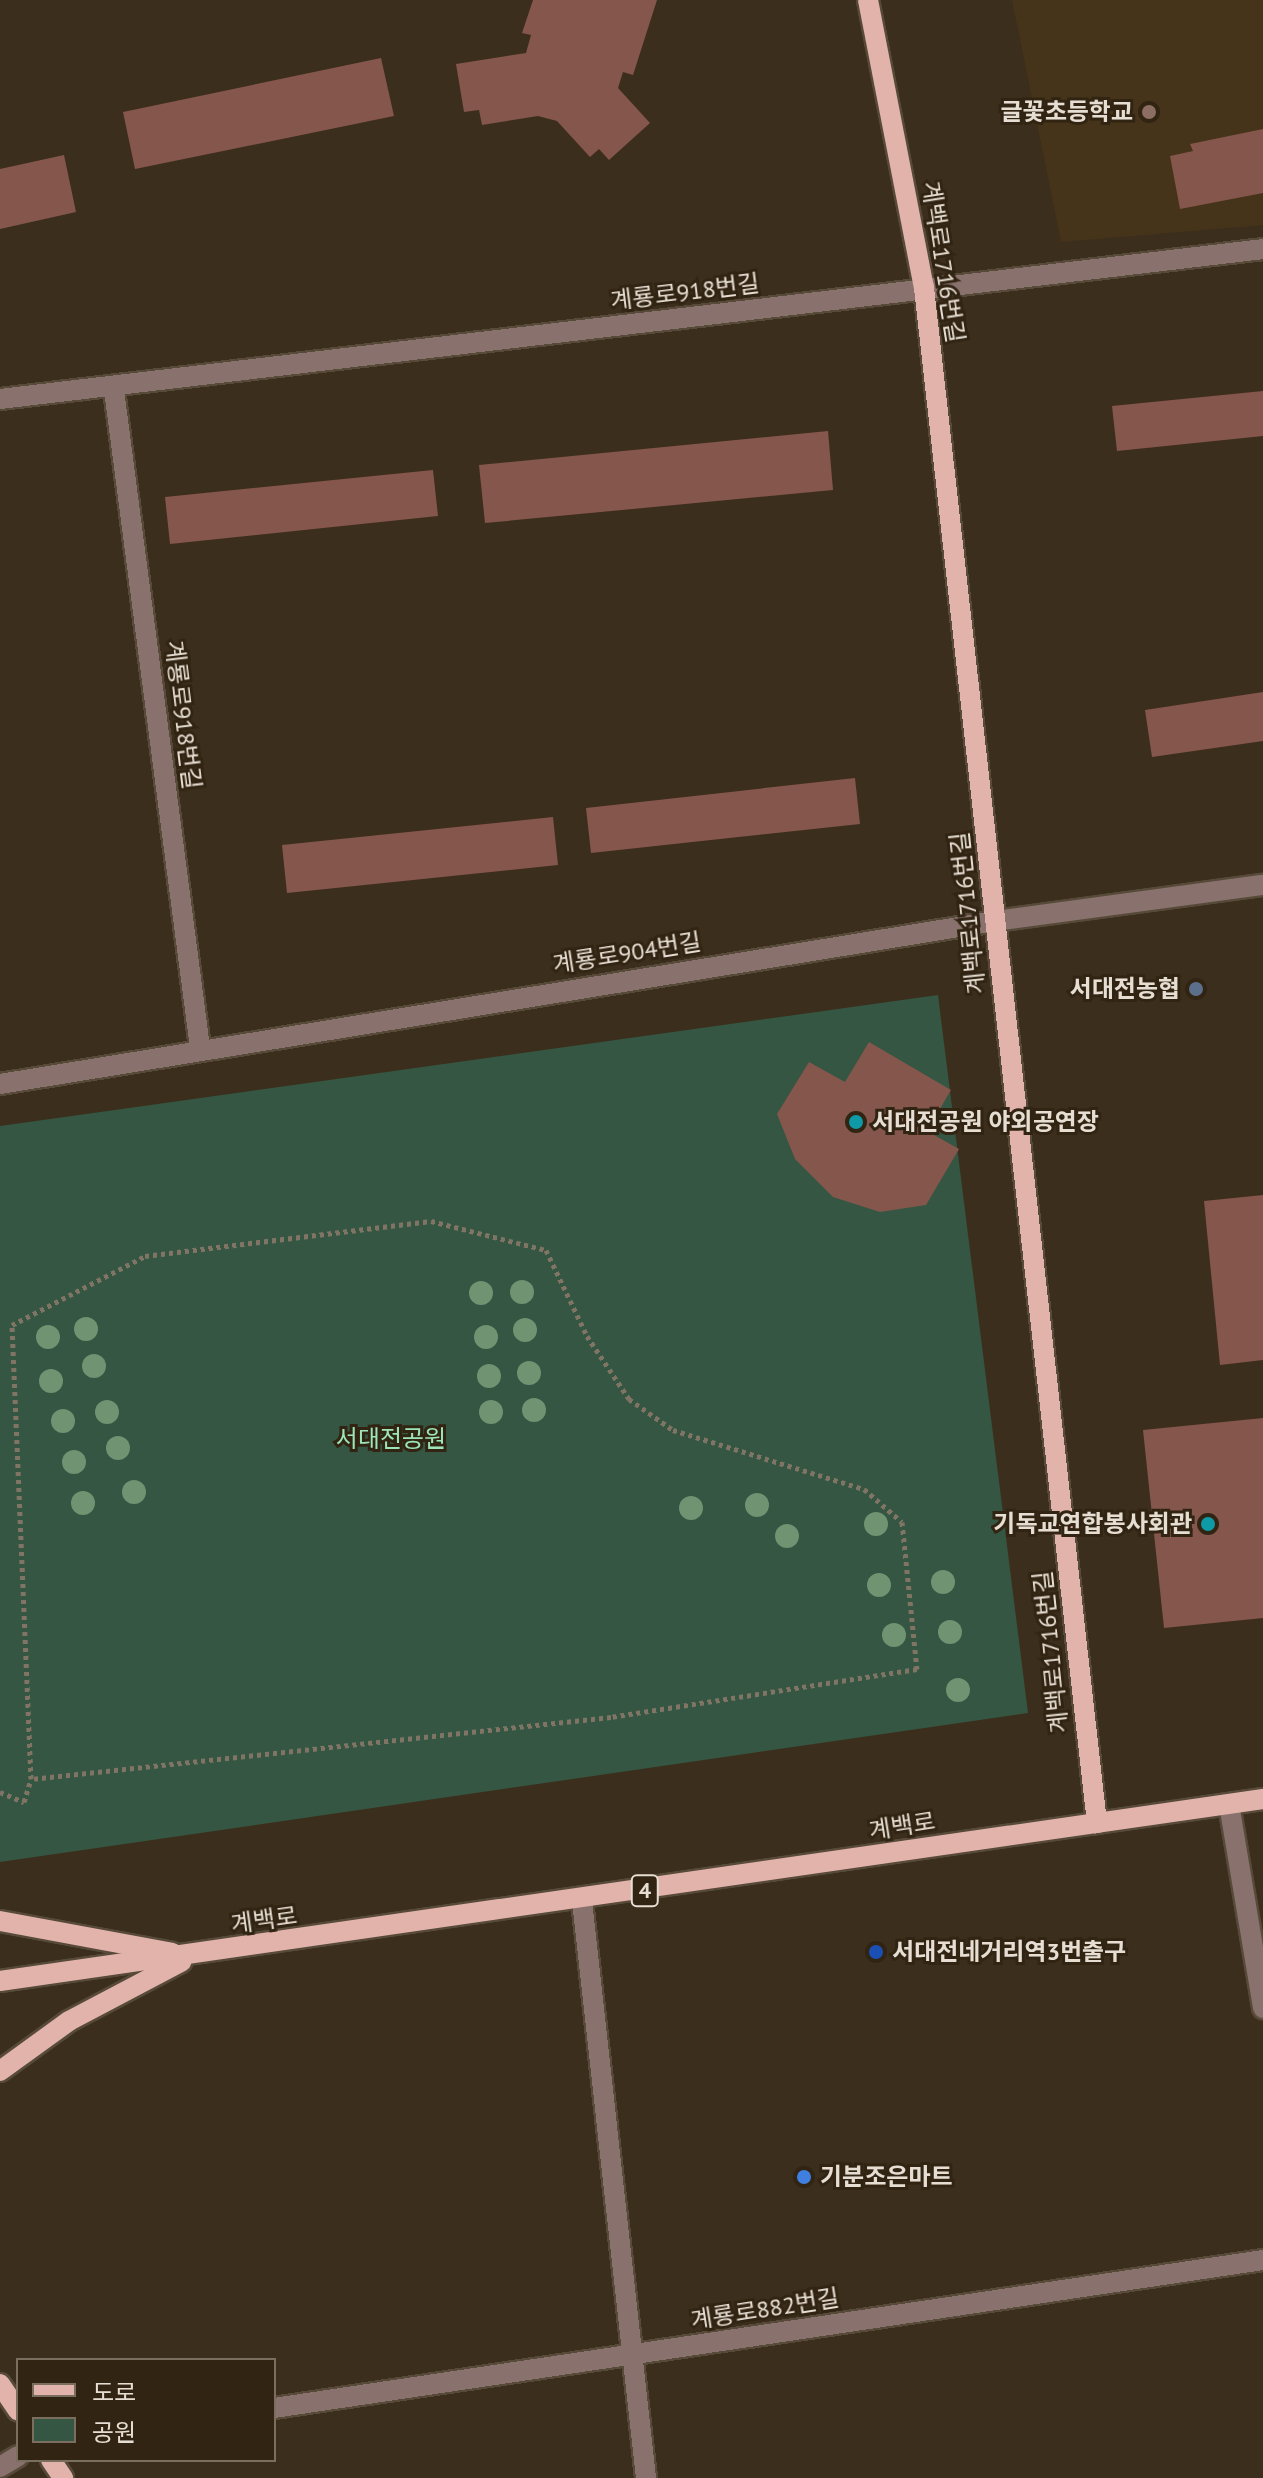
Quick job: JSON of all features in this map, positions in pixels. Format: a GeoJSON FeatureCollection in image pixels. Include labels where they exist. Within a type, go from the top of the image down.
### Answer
{"type":"FeatureCollection","features":[{"type":"Feature","properties":{"kind":"main road","name":"계백로1716번길"},"geometry":{"type":"LineString","coordinates":[[868,0],[924,288],[1097,1823]]}},
{"type":"Feature","properties":{"kind":"main road","name":"계백로"},"geometry":{"type":"LineString","coordinates":[[0,1981],[582,1901],[1263,1799]]}},
{"type":"Feature","properties":{"kind":"main road"},"geometry":{"type":"LineString","coordinates":[[0,1921],[192,1957]]}},
{"type":"Feature","properties":{"kind":"main road"},"geometry":{"type":"LineString","coordinates":[[0,2071],[69,2021],[192,1957]]}},
{"type":"Feature","properties":{"kind":"main road"},"geometry":{"type":"LineString","coordinates":[[0,2384],[16,2408]]}},
{"type":"Feature","properties":{"kind":"street","name":"계룡로918번길"},"geometry":{"type":"LineString","coordinates":[[0,399],[114,390],[924,288],[1263,249]]}},
{"type":"Feature","properties":{"kind":"street","name":"계룡로918번길"},"geometry":{"type":"LineString","coordinates":[[114,390],[200,1048]]}},
{"type":"Feature","properties":{"kind":"street","name":"계룡로904번길"},"geometry":{"type":"LineString","coordinates":[[0,1084],[200,1048],[995,921],[1263,885]]}},
{"type":"Feature","properties":{"kind":"street"},"geometry":{"type":"LineString","coordinates":[[1229,1804],[1263,2008]]}},
{"type":"Feature","properties":{"kind":"street"},"geometry":{"type":"LineString","coordinates":[[582,1901],[628,2356],[646,2478]]}},
{"type":"Feature","properties":{"kind":"street","name":"계룡로882번길"},"geometry":{"type":"LineString","coordinates":[[276,2408],[1263,2260]]}},
{"type":"Feature","properties":{"kind":"path"},"geometry":{"type":"LineString","coordinates":[[0,1792],[24,1802],[31,1779],[12,1325],[145,1256],[431,1221],[546,1250],[587,1336],[629,1399],[673,1430],[864,1489],[902,1522],[917,1669],[611,1717],[31,1779]]}},
{"type":"Feature","properties":{"kind":"shaded area","name":"글꽃초등학교"},"geometry":{"type":"Polygon","coordinates":[[[1012,0],[1263,0],[1263,225],[1061,242],[1012,0]]]}},
{"type":"Feature","properties":{"kind":"green space","name":"서대전공원"},"geometry":{"type":"Polygon","coordinates":[[[938,995],[1028,1713],[0,1862],[0,1126],[938,995]]]}},
{"type":"Feature","properties":{"kind":"building"},"geometry":{"type":"Polygon","coordinates":[[[533,0],[657,0],[633,75],[623,72],[618,88],[650,123],[609,160],[599,149],[590,157],[557,121],[538,116],[482,125],[479,110],[464,112],[456,64],[526,53],[531,35],[522,33],[533,0]]]}},
{"type":"Feature","properties":{"kind":"building"},"geometry":{"type":"Polygon","coordinates":[[[381,58],[394,116],[135,169],[123,112],[381,58]]]}},
{"type":"Feature","properties":{"kind":"building"},"geometry":{"type":"Polygon","coordinates":[[[1263,129],[1263,193],[1180,209],[1170,156],[1193,151],[1190,144],[1263,129]]]}},
{"type":"Feature","properties":{"kind":"building"},"geometry":{"type":"Polygon","coordinates":[[[64,155],[76,212],[0,229],[0,169],[64,155]]]}},
{"type":"Feature","properties":{"kind":"building"},"geometry":{"type":"Polygon","coordinates":[[[1263,391],[1263,436],[1117,451],[1112,406],[1263,391]]]}},
{"type":"Feature","properties":{"kind":"building"},"geometry":{"type":"Polygon","coordinates":[[[828,431],[833,490],[485,523],[479,465],[828,431]]]}},
{"type":"Feature","properties":{"kind":"building"},"geometry":{"type":"Polygon","coordinates":[[[433,470],[438,516],[170,544],[165,497],[433,470]]]}},
{"type":"Feature","properties":{"kind":"building"},"geometry":{"type":"Polygon","coordinates":[[[1263,692],[1263,741],[1152,757],[1145,710],[1263,692]]]}},
{"type":"Feature","properties":{"kind":"building"},"geometry":{"type":"Polygon","coordinates":[[[855,778],[860,824],[591,853],[586,808],[855,778]]]}},
{"type":"Feature","properties":{"kind":"building"},"geometry":{"type":"Polygon","coordinates":[[[553,817],[558,865],[287,893],[282,845],[553,817]]]}},
{"type":"Feature","properties":{"kind":"building","name":"서대전공원 야외공연장"},"geometry":{"type":"Polygon","coordinates":[[[869,1042],[951,1090],[927,1131],[959,1149],[926,1205],[880,1212],[833,1197],[795,1159],[777,1114],[809,1062],[845,1082],[869,1042]]]}},
{"type":"Feature","properties":{"kind":"building"},"geometry":{"type":"Polygon","coordinates":[[[1263,1195],[1263,1360],[1220,1365],[1204,1201],[1263,1195]]]}},
{"type":"Feature","properties":{"kind":"building","name":"기독교연합봉사회관"},"geometry":{"type":"Polygon","coordinates":[[[1263,1418],[1263,1618],[1164,1628],[1143,1430],[1263,1418]]]}},
{"type":"Feature","properties":{"kind":"place","name":"글꽃초등학교"},"geometry":{"type":"Point","coordinates":[1149,112]}},
{"type":"Feature","properties":{"kind":"place","name":"서대전농협"},"geometry":{"type":"Point","coordinates":[1196,989]}},
{"type":"Feature","properties":{"kind":"place","name":"서대전공원 야외공연장"},"geometry":{"type":"Point","coordinates":[856,1122]}},
{"type":"Feature","properties":{"kind":"place","name":"기독교연합봉사회관"},"geometry":{"type":"Point","coordinates":[1208,1524]}},
{"type":"Feature","properties":{"kind":"place","name":"서대전네거리역3번출구"},"geometry":{"type":"Point","coordinates":[876,1952]}},
{"type":"Feature","properties":{"kind":"place","name":"기분조은마트"},"geometry":{"type":"Point","coordinates":[804,2177]}}]}
